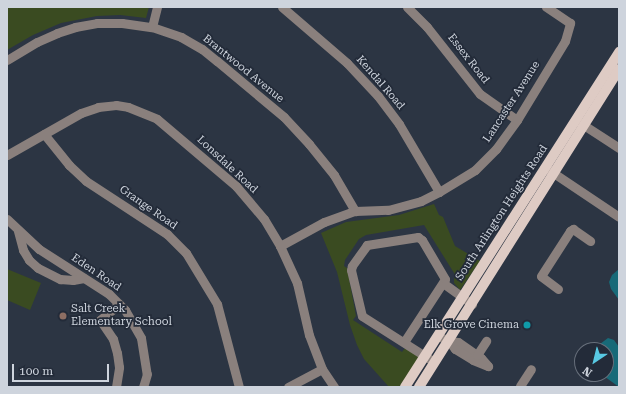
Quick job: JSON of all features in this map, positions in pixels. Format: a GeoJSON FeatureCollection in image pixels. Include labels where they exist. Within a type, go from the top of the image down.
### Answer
{"type":"FeatureCollection","features":[{"type":"Feature","properties":{"kind":"main road","name":"South Arlington Heights Road"},"geometry":{"type":"LineString","coordinates":[[405,387],[462,297],[550,170],[580,123],[619,52]]}},
{"type":"Feature","properties":{"kind":"main road","name":"South Arlington Heights Road"},"geometry":{"type":"LineString","coordinates":[[580,123],[619,70]]}},
{"type":"Feature","properties":{"kind":"main road","name":"South Arlington Heights Road"},"geometry":{"type":"LineString","coordinates":[[419,387],[472,304],[550,170]]}},
{"type":"Feature","properties":{"kind":"street"},"geometry":{"type":"LineString","coordinates":[[152,27],[157,7]]}},
{"type":"Feature","properties":{"kind":"street","name":"Kendal Road"},"geometry":{"type":"LineString","coordinates":[[282,7],[347,63],[378,96],[400,124],[439,192]]}},
{"type":"Feature","properties":{"kind":"street","name":"Essex Road"},"geometry":{"type":"LineString","coordinates":[[407,7],[427,27],[480,94],[517,120]]}},
{"type":"Feature","properties":{"kind":"street","name":"Lancaster Avenue"},"geometry":{"type":"LineString","coordinates":[[280,246],[324,222],[355,211],[388,210],[421,201],[463,178],[480,165],[496,149],[517,120],[565,41],[570,23],[546,7]]}},
{"type":"Feature","properties":{"kind":"street","name":"Brantwood Avenue"},"geometry":{"type":"LineString","coordinates":[[7,60],[37,42],[75,27],[97,23],[122,23],[152,27],[180,37],[202,49],[284,117],[334,174],[355,211]]}},
{"type":"Feature","properties":{"kind":"street","name":"Lonsdale Road"},"geometry":{"type":"LineString","coordinates":[[7,155],[81,113],[98,107],[123,106],[151,115],[166,125],[236,186],[264,219],[280,246],[297,283],[309,335],[322,369],[334,387]]}},
{"type":"Feature","properties":{"kind":"street"},"geometry":{"type":"LineString","coordinates":[[580,123],[619,148]]}},
{"type":"Feature","properties":{"kind":"street","name":"Grange Road"},"geometry":{"type":"LineString","coordinates":[[44,134],[69,165],[82,177],[167,234],[186,253],[217,304],[238,387]]}},
{"type":"Feature","properties":{"kind":"street"},"geometry":{"type":"LineString","coordinates":[[550,170],[619,217]]}},
{"type":"Feature","properties":{"kind":"street","name":"Eden Road"},"geometry":{"type":"LineString","coordinates":[[7,219],[18,231],[39,249],[109,294],[132,320],[141,338],[146,374],[143,387]]}},
{"type":"Feature","properties":{"kind":"street"},"geometry":{"type":"LineString","coordinates":[[558,289],[541,276],[570,231],[573,229],[590,240]]}},
{"type":"Feature","properties":{"kind":"street"},"geometry":{"type":"LineString","coordinates":[[18,231],[23,250],[29,260],[38,268],[60,279],[84,278]]}},
{"type":"Feature","properties":{"kind":"street"},"geometry":{"type":"LineString","coordinates":[[404,342],[445,279],[422,240],[418,237],[367,245],[352,266],[351,270],[360,313],[425,356],[435,362]]}},
{"type":"Feature","properties":{"kind":"street"},"geometry":{"type":"LineString","coordinates":[[443,283],[472,304]]}},
{"type":"Feature","properties":{"kind":"street"},"geometry":{"type":"LineString","coordinates":[[116,387],[119,367],[117,353],[113,339],[100,320],[119,304]]}},
{"type":"Feature","properties":{"kind":"street"},"geometry":{"type":"LineString","coordinates":[[438,336],[449,341],[458,342],[477,355],[488,366],[473,360],[455,348],[449,341]]}},
{"type":"Feature","properties":{"kind":"street"},"geometry":{"type":"LineString","coordinates":[[477,355],[486,341]]}},
{"type":"Feature","properties":{"kind":"street"},"geometry":{"type":"LineString","coordinates":[[288,387],[322,369]]}},
{"type":"Feature","properties":{"kind":"street"},"geometry":{"type":"LineString","coordinates":[[520,386],[531,369]]}},
{"type":"Feature","properties":{"kind":"green space"},"geometry":{"type":"Polygon","coordinates":[[[7,7],[149,7],[146,18],[120,15],[97,16],[61,23],[33,35],[7,50],[7,7]]]}},
{"type":"Feature","properties":{"kind":"green space"},"geometry":{"type":"Polygon","coordinates":[[[434,204],[439,215],[443,217],[455,246],[480,261],[460,290],[454,283],[454,273],[424,225],[366,235],[359,239],[345,260],[344,266],[347,268],[356,316],[353,320],[402,352],[406,347],[419,357],[400,387],[389,387],[364,359],[357,345],[350,325],[337,272],[321,233],[346,222],[399,215],[434,204]]]}},
{"type":"Feature","properties":{"kind":"green space"},"geometry":{"type":"Polygon","coordinates":[[[7,269],[41,283],[30,310],[7,300],[7,269]]]}},
{"type":"Feature","properties":{"kind":"water"},"geometry":{"type":"Polygon","coordinates":[[[619,269],[619,300],[611,289],[609,282],[612,275],[619,269]]]}},
{"type":"Feature","properties":{"kind":"water"},"geometry":{"type":"Polygon","coordinates":[[[608,338],[614,340],[619,347],[619,387],[612,382],[614,382],[614,342],[603,342],[608,338]]]}},
{"type":"Feature","properties":{"kind":"place","name":"Salt Creek Elementary School"},"geometry":{"type":"Point","coordinates":[63,316]}},
{"type":"Feature","properties":{"kind":"place","name":"Elk Grove Cinema"},"geometry":{"type":"Point","coordinates":[527,325]}}]}
